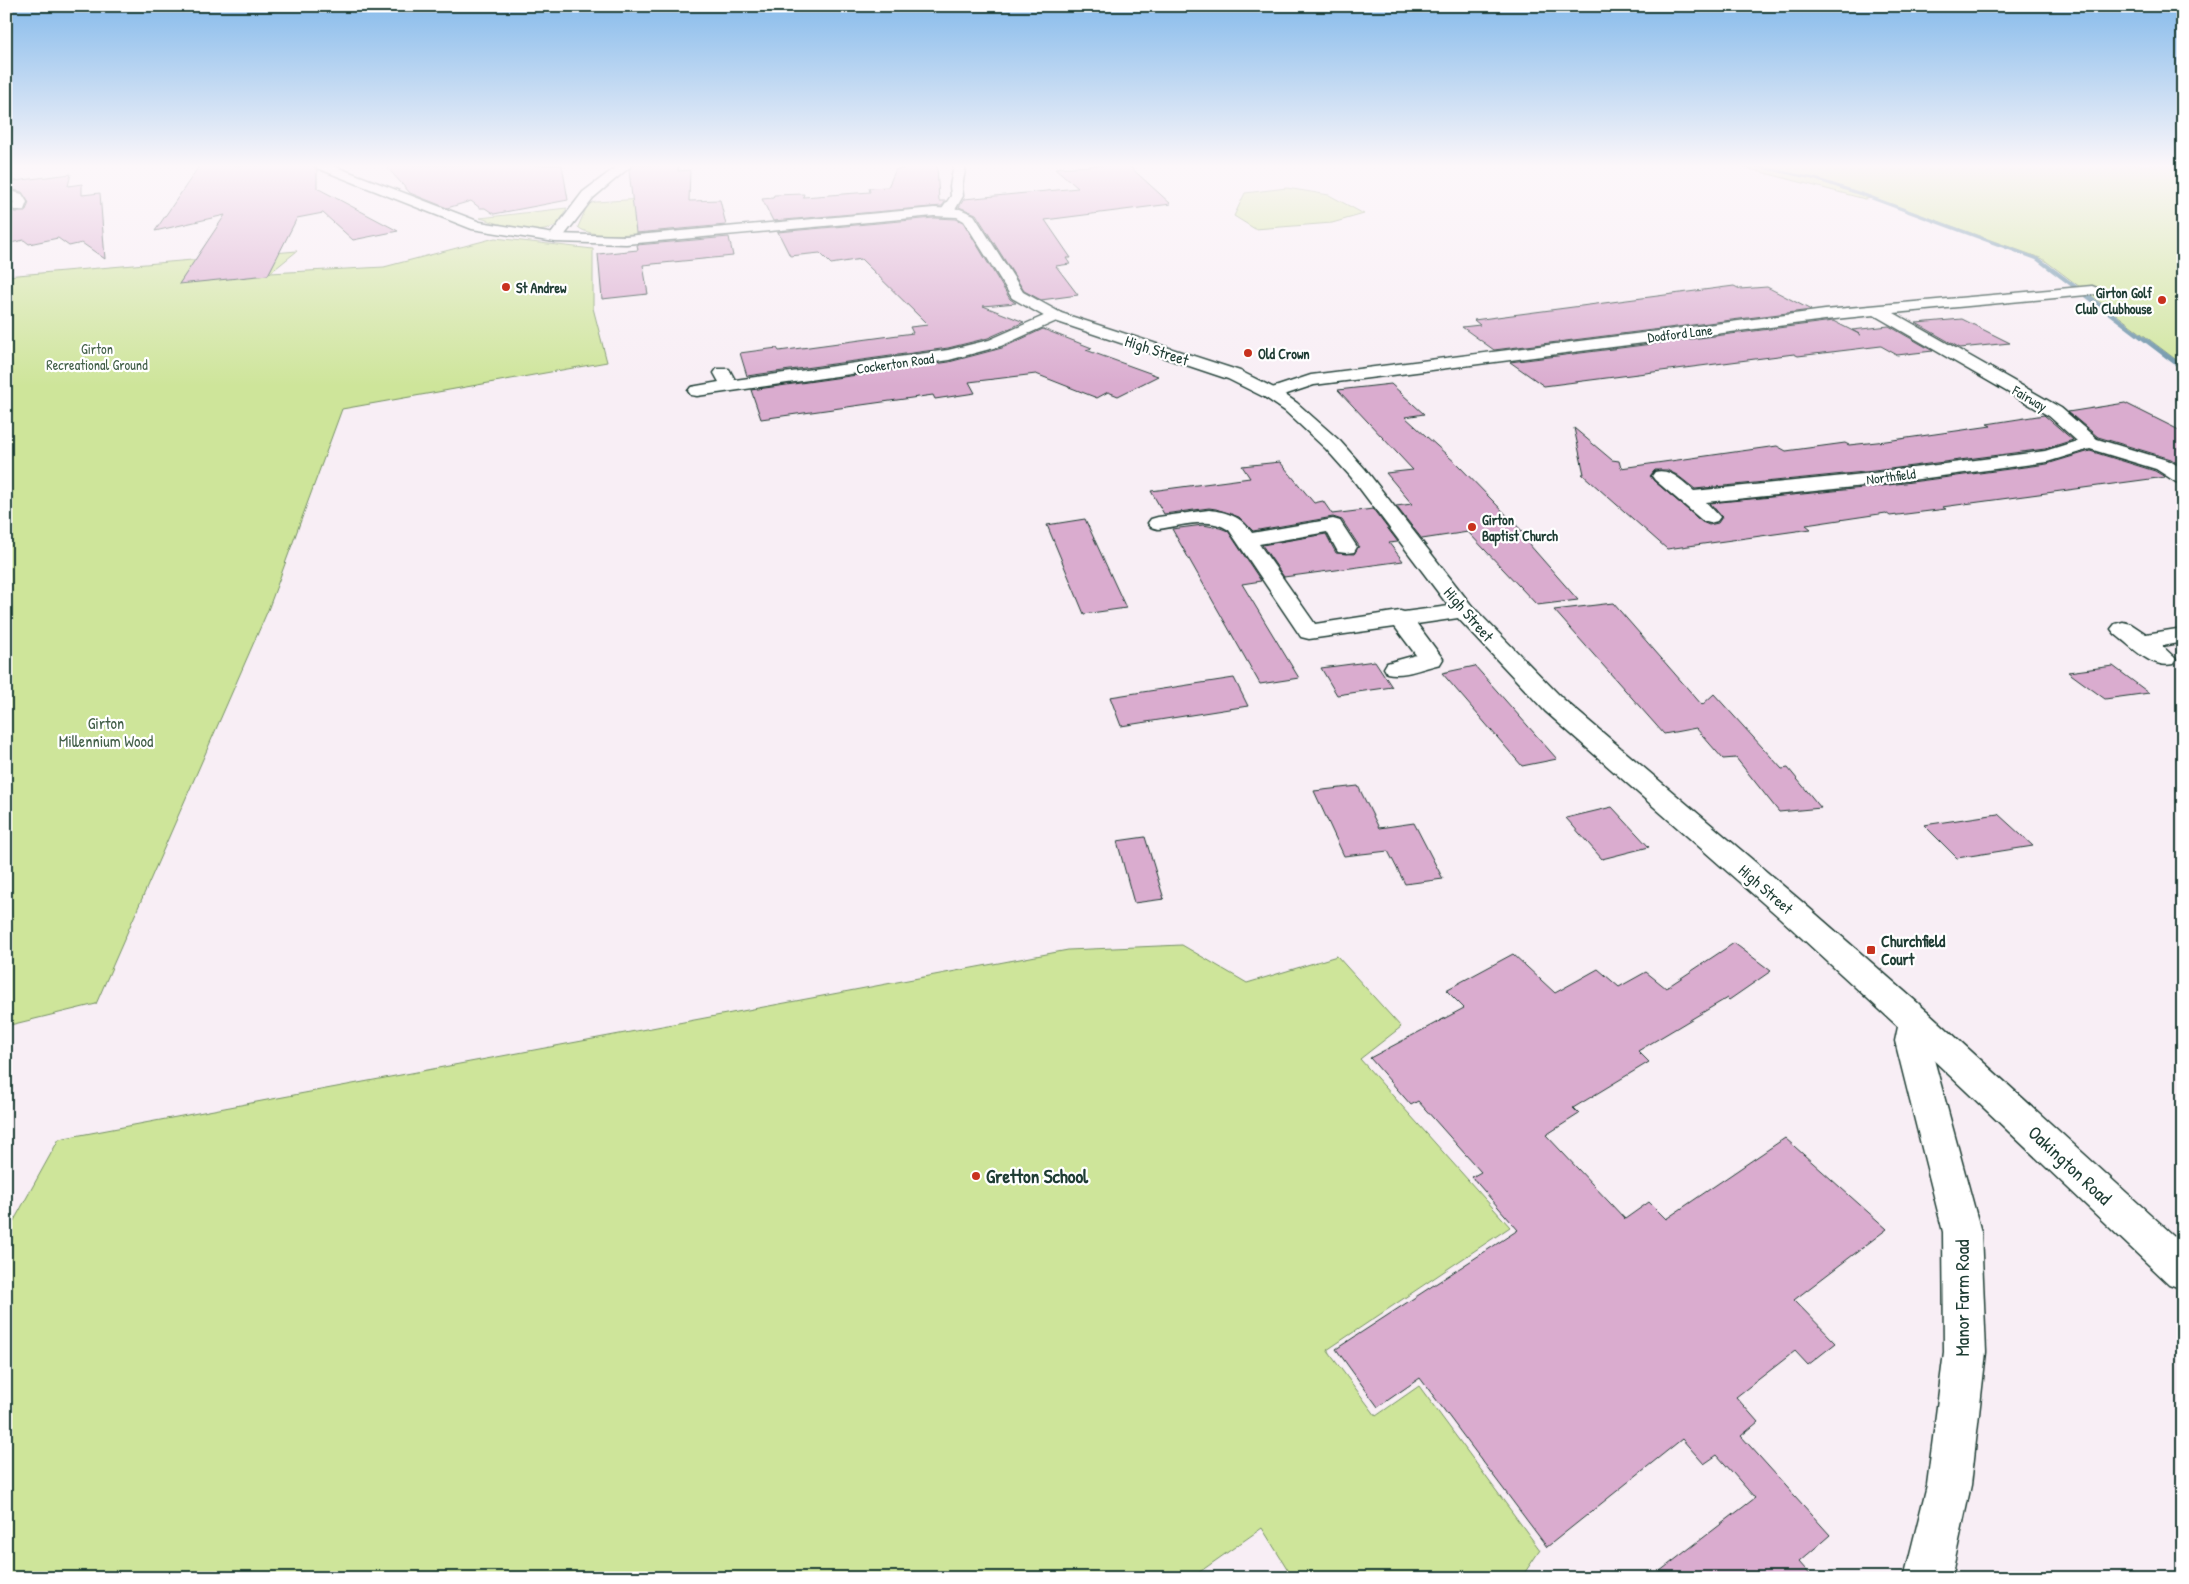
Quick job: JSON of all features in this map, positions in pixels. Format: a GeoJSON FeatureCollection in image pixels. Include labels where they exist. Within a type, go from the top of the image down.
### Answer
{"type":"FeatureCollection","features":[{"type":"Feature","properties":{"kind":"street"},"geometry":{"type":"LineString","coordinates":[[588,239],[638,239]]}},
{"type":"Feature","properties":{"kind":"street","name":"High Street"},"geometry":{"type":"LineString","coordinates":[[983,239],[1017,294],[1034,306],[1055,316],[1234,375],[1291,406],[1333,445],[1358,474],[1464,611],[1554,705],[1790,909],[1957,1060]]}},
{"type":"Feature","properties":{"kind":"street","name":"Dodford Lane"},"geometry":{"type":"LineString","coordinates":[[1272,394],[1311,380],[1682,333],[1878,311],[2074,291],[2092,291]]}},
{"type":"Feature","properties":{"kind":"street","name":"Fairway"},"geometry":{"type":"LineString","coordinates":[[1878,311],[2055,412],[2090,443],[2163,464],[2183,478]]}},
{"type":"Feature","properties":{"kind":"street","name":"Cockerton Road"},"geometry":{"type":"LineString","coordinates":[[697,391],[726,380],[949,355],[995,343],[1055,316]]}},
{"type":"Feature","properties":{"kind":"street","name":"Northfield"},"geometry":{"type":"LineString","coordinates":[[1690,498],[1874,479],[2047,456],[2090,443]]}},
{"type":"Feature","properties":{"kind":"street"},"geometry":{"type":"LineString","coordinates":[[1662,476],[1710,517]]}},
{"type":"Feature","properties":{"kind":"street"},"geometry":{"type":"LineString","coordinates":[[1158,523],[1205,517],[1225,519],[1238,527],[1309,632],[1400,618],[1464,611]]}},
{"type":"Feature","properties":{"kind":"street"},"geometry":{"type":"LineString","coordinates":[[1245,540],[1333,525],[1346,547]]}},
{"type":"Feature","properties":{"kind":"street"},"geometry":{"type":"LineString","coordinates":[[1396,668],[1431,659],[1400,618]]}},
{"type":"Feature","properties":{"kind":"street"},"geometry":{"type":"LineString","coordinates":[[2123,629],[2164,658]]}},
{"type":"Feature","properties":{"kind":"street"},"geometry":{"type":"LineString","coordinates":[[2143,642],[2183,635]]}},
{"type":"Feature","properties":{"kind":"street","name":"Manor Farm Road"},"geometry":{"type":"LineString","coordinates":[[1916,1022],[1912,1041],[1962,1232],[1964,1352],[1949,1485],[1927,1578]]}},
{"type":"Feature","properties":{"kind":"street","name":"Oakington Road"},"geometry":{"type":"LineString","coordinates":[[1957,1060],[2183,1270]]}},
{"type":"Feature","properties":{"kind":"green space"},"geometry":{"type":"Polygon","coordinates":[[[491,239],[593,249],[593,308],[607,362],[342,409],[268,610],[96,1004],[6,1026],[6,276],[297,251],[270,273],[384,267],[491,239]]]}},
{"type":"Feature","properties":{"kind":"green space"},"geometry":{"type":"Polygon","coordinates":[[[1987,239],[2183,239],[2183,365],[2043,259],[1987,239]]]}},
{"type":"Feature","properties":{"kind":"green space","name":"Gretton School"},"geometry":{"type":"Polygon","coordinates":[[[1182,945],[1247,983],[1337,956],[1401,1027],[1360,1059],[1510,1227],[1327,1350],[1376,1416],[1419,1386],[1540,1550],[1521,1578],[1293,1578],[1262,1528],[1191,1578],[6,1578],[6,1235],[59,1139],[1068,950],[1182,945]]]}},
{"type":"Feature","properties":{"kind":"building"},"geometry":{"type":"Polygon","coordinates":[[[6,239],[54,239],[29,244],[24,240],[6,244],[6,239]]]}},
{"type":"Feature","properties":{"kind":"building"},"geometry":{"type":"Polygon","coordinates":[[[59,239],[103,239],[105,259],[82,243],[69,246],[59,239]]]}},
{"type":"Feature","properties":{"kind":"building"},"geometry":{"type":"Polygon","coordinates":[[[209,239],[286,239],[268,275],[179,284],[209,239]]]}},
{"type":"Feature","properties":{"kind":"building"},"geometry":{"type":"Polygon","coordinates":[[[729,239],[733,256],[643,265],[648,294],[602,299],[598,254],[638,250],[637,245],[729,239]]]}},
{"type":"Feature","properties":{"kind":"building"},"geometry":{"type":"Polygon","coordinates":[[[781,239],[973,239],[1010,299],[1016,303],[983,306],[1024,322],[988,338],[948,348],[747,376],[740,353],[777,348],[779,351],[913,333],[910,327],[928,325],[861,259],[831,264],[820,253],[790,256],[781,239]]]}},
{"type":"Feature","properties":{"kind":"building"},"geometry":{"type":"Polygon","coordinates":[[[992,239],[1058,239],[1071,258],[1066,258],[1070,264],[1056,266],[1078,295],[1041,300],[1024,291],[992,239]]]}},
{"type":"Feature","properties":{"kind":"building"},"geometry":{"type":"Polygon","coordinates":[[[1734,286],[1740,289],[1767,287],[1811,310],[1494,350],[1462,327],[1480,325],[1474,320],[1734,286]]]}},
{"type":"Feature","properties":{"kind":"building"},"geometry":{"type":"Polygon","coordinates":[[[1962,319],[2010,343],[1960,348],[1916,323],[1962,319]]]}},
{"type":"Feature","properties":{"kind":"building"},"geometry":{"type":"Polygon","coordinates":[[[1833,321],[1861,335],[1852,330],[1889,326],[1933,351],[1897,355],[1881,346],[1798,356],[1794,354],[1544,386],[1510,362],[1833,321]]]}},
{"type":"Feature","properties":{"kind":"building"},"geometry":{"type":"Polygon","coordinates":[[[1043,329],[1092,348],[1086,350],[1158,376],[1118,396],[1108,392],[1097,398],[1036,374],[969,382],[975,393],[935,399],[933,395],[761,419],[751,390],[949,362],[1002,348],[1043,329]]]}},
{"type":"Feature","properties":{"kind":"building"},"geometry":{"type":"Polygon","coordinates":[[[1391,384],[1424,414],[1405,417],[1458,465],[1525,534],[1521,535],[1578,600],[1537,605],[1468,532],[1422,539],[1396,506],[1412,504],[1386,473],[1413,470],[1338,390],[1391,384]]]}},
{"type":"Feature","properties":{"kind":"building"},"geometry":{"type":"Polygon","coordinates":[[[2125,403],[2183,432],[2183,467],[2171,459],[2098,437],[2068,412],[2125,403]]]}},
{"type":"Feature","properties":{"kind":"building"},"geometry":{"type":"Polygon","coordinates":[[[2044,415],[2073,440],[2045,449],[1874,471],[1695,489],[1667,470],[1655,470],[1650,476],[1702,522],[1709,525],[1718,523],[1722,517],[1710,503],[1874,487],[2047,464],[2090,451],[2155,471],[2165,477],[1942,507],[1946,509],[1890,516],[1886,513],[1806,525],[1811,529],[1667,549],[1582,474],[1584,474],[1574,428],[1612,460],[1619,461],[1621,468],[1777,446],[1786,451],[1845,443],[1849,445],[1886,441],[1991,426],[1987,424],[2044,415]]]}},
{"type":"Feature","properties":{"kind":"building"},"geometry":{"type":"Polygon","coordinates":[[[1280,462],[1314,503],[1323,501],[1332,514],[1373,509],[1398,542],[1389,543],[1403,561],[1284,577],[1262,545],[1326,534],[1336,553],[1354,554],[1359,546],[1342,520],[1333,517],[1253,531],[1239,517],[1216,509],[1209,508],[1164,514],[1151,491],[1250,478],[1242,466],[1280,462]]]}},
{"type":"Feature","properties":{"kind":"building"},"geometry":{"type":"Polygon","coordinates":[[[1085,519],[1126,608],[1084,614],[1047,525],[1085,519]]]}},
{"type":"Feature","properties":{"kind":"building"},"geometry":{"type":"Polygon","coordinates":[[[1203,525],[1228,531],[1261,581],[1242,584],[1299,678],[1260,684],[1172,529],[1203,525]]]}},
{"type":"Feature","properties":{"kind":"building"},"geometry":{"type":"Polygon","coordinates":[[[1613,603],[1702,705],[1714,694],[1782,769],[1788,768],[1821,808],[1779,812],[1736,758],[1723,759],[1696,728],[1664,734],[1554,610],[1613,603]]]}},
{"type":"Feature","properties":{"kind":"building"},"geometry":{"type":"Polygon","coordinates":[[[1375,661],[1392,687],[1337,695],[1321,668],[1375,661]]]}},
{"type":"Feature","properties":{"kind":"building"},"geometry":{"type":"Polygon","coordinates":[[[1475,666],[1557,759],[1522,766],[1442,673],[1475,666]]]}},
{"type":"Feature","properties":{"kind":"building"},"geometry":{"type":"Polygon","coordinates":[[[2113,666],[2149,693],[2105,699],[2068,672],[2113,666]]]}},
{"type":"Feature","properties":{"kind":"building"},"geometry":{"type":"Polygon","coordinates":[[[1234,678],[1248,706],[1121,726],[1110,697],[1234,678]]]}},
{"type":"Feature","properties":{"kind":"building"},"geometry":{"type":"Polygon","coordinates":[[[1358,786],[1379,828],[1414,823],[1443,879],[1405,884],[1388,851],[1344,856],[1314,791],[1358,786]]]}},
{"type":"Feature","properties":{"kind":"building"},"geometry":{"type":"Polygon","coordinates":[[[1612,807],[1649,847],[1602,859],[1566,818],[1612,807]]]}},
{"type":"Feature","properties":{"kind":"building"},"geometry":{"type":"Polygon","coordinates":[[[1998,814],[2033,846],[1957,858],[1924,825],[1998,814]]]}},
{"type":"Feature","properties":{"kind":"building"},"geometry":{"type":"Polygon","coordinates":[[[1145,837],[1164,899],[1134,903],[1117,841],[1145,837]]]}},
{"type":"Feature","properties":{"kind":"building"},"geometry":{"type":"Polygon","coordinates":[[[1734,943],[1771,971],[1729,1000],[1727,998],[1638,1051],[1649,1062],[1573,1108],[1579,1114],[1546,1135],[1625,1219],[1649,1202],[1666,1219],[1785,1138],[1887,1229],[1794,1300],[1836,1343],[1808,1365],[1795,1351],[1736,1397],[1758,1422],[1741,1436],[1830,1535],[1799,1562],[1813,1578],[1651,1578],[1755,1498],[1717,1455],[1704,1464],[1682,1439],[1547,1547],[1420,1378],[1378,1407],[1336,1349],[1518,1230],[1472,1177],[1481,1172],[1418,1101],[1411,1105],[1370,1058],[1464,1008],[1446,990],[1513,954],[1555,993],[1598,969],[1619,987],[1646,972],[1666,988],[1734,943]]]}},
{"type":"Feature","properties":{"kind":"waterway"},"geometry":{"type":"LineString","coordinates":[[1983,239],[2038,259],[2183,369]]}},
{"type":"Feature","properties":{"kind":"place","name":"St Andrew"},"geometry":{"type":"Point","coordinates":[506,287]}},
{"type":"Feature","properties":{"kind":"place","name":"Girton Golf Club Clubhouse"},"geometry":{"type":"Point","coordinates":[2162,300]}},
{"type":"Feature","properties":{"kind":"place","name":"Old Crown"},"geometry":{"type":"Point","coordinates":[1248,353]}},
{"type":"Feature","properties":{"kind":"place","name":"Girton Baptist Church"},"geometry":{"type":"Point","coordinates":[1472,527]}},
{"type":"Feature","properties":{"kind":"place","name":"Churchfield Court"},"geometry":{"type":"Point","coordinates":[1871,950]}},
{"type":"Feature","properties":{"kind":"place","name":"Gretton School"},"geometry":{"type":"Point","coordinates":[976,1176]}},
{"type":"Feature","properties":{"kind":"park label","name":"Girton Recreational Ground"},"geometry":{"type":"Point","coordinates":[97,356]}},
{"type":"Feature","properties":{"kind":"park label","name":"Girton Millennium Wood"},"geometry":{"type":"Point","coordinates":[106,732]}}]}
